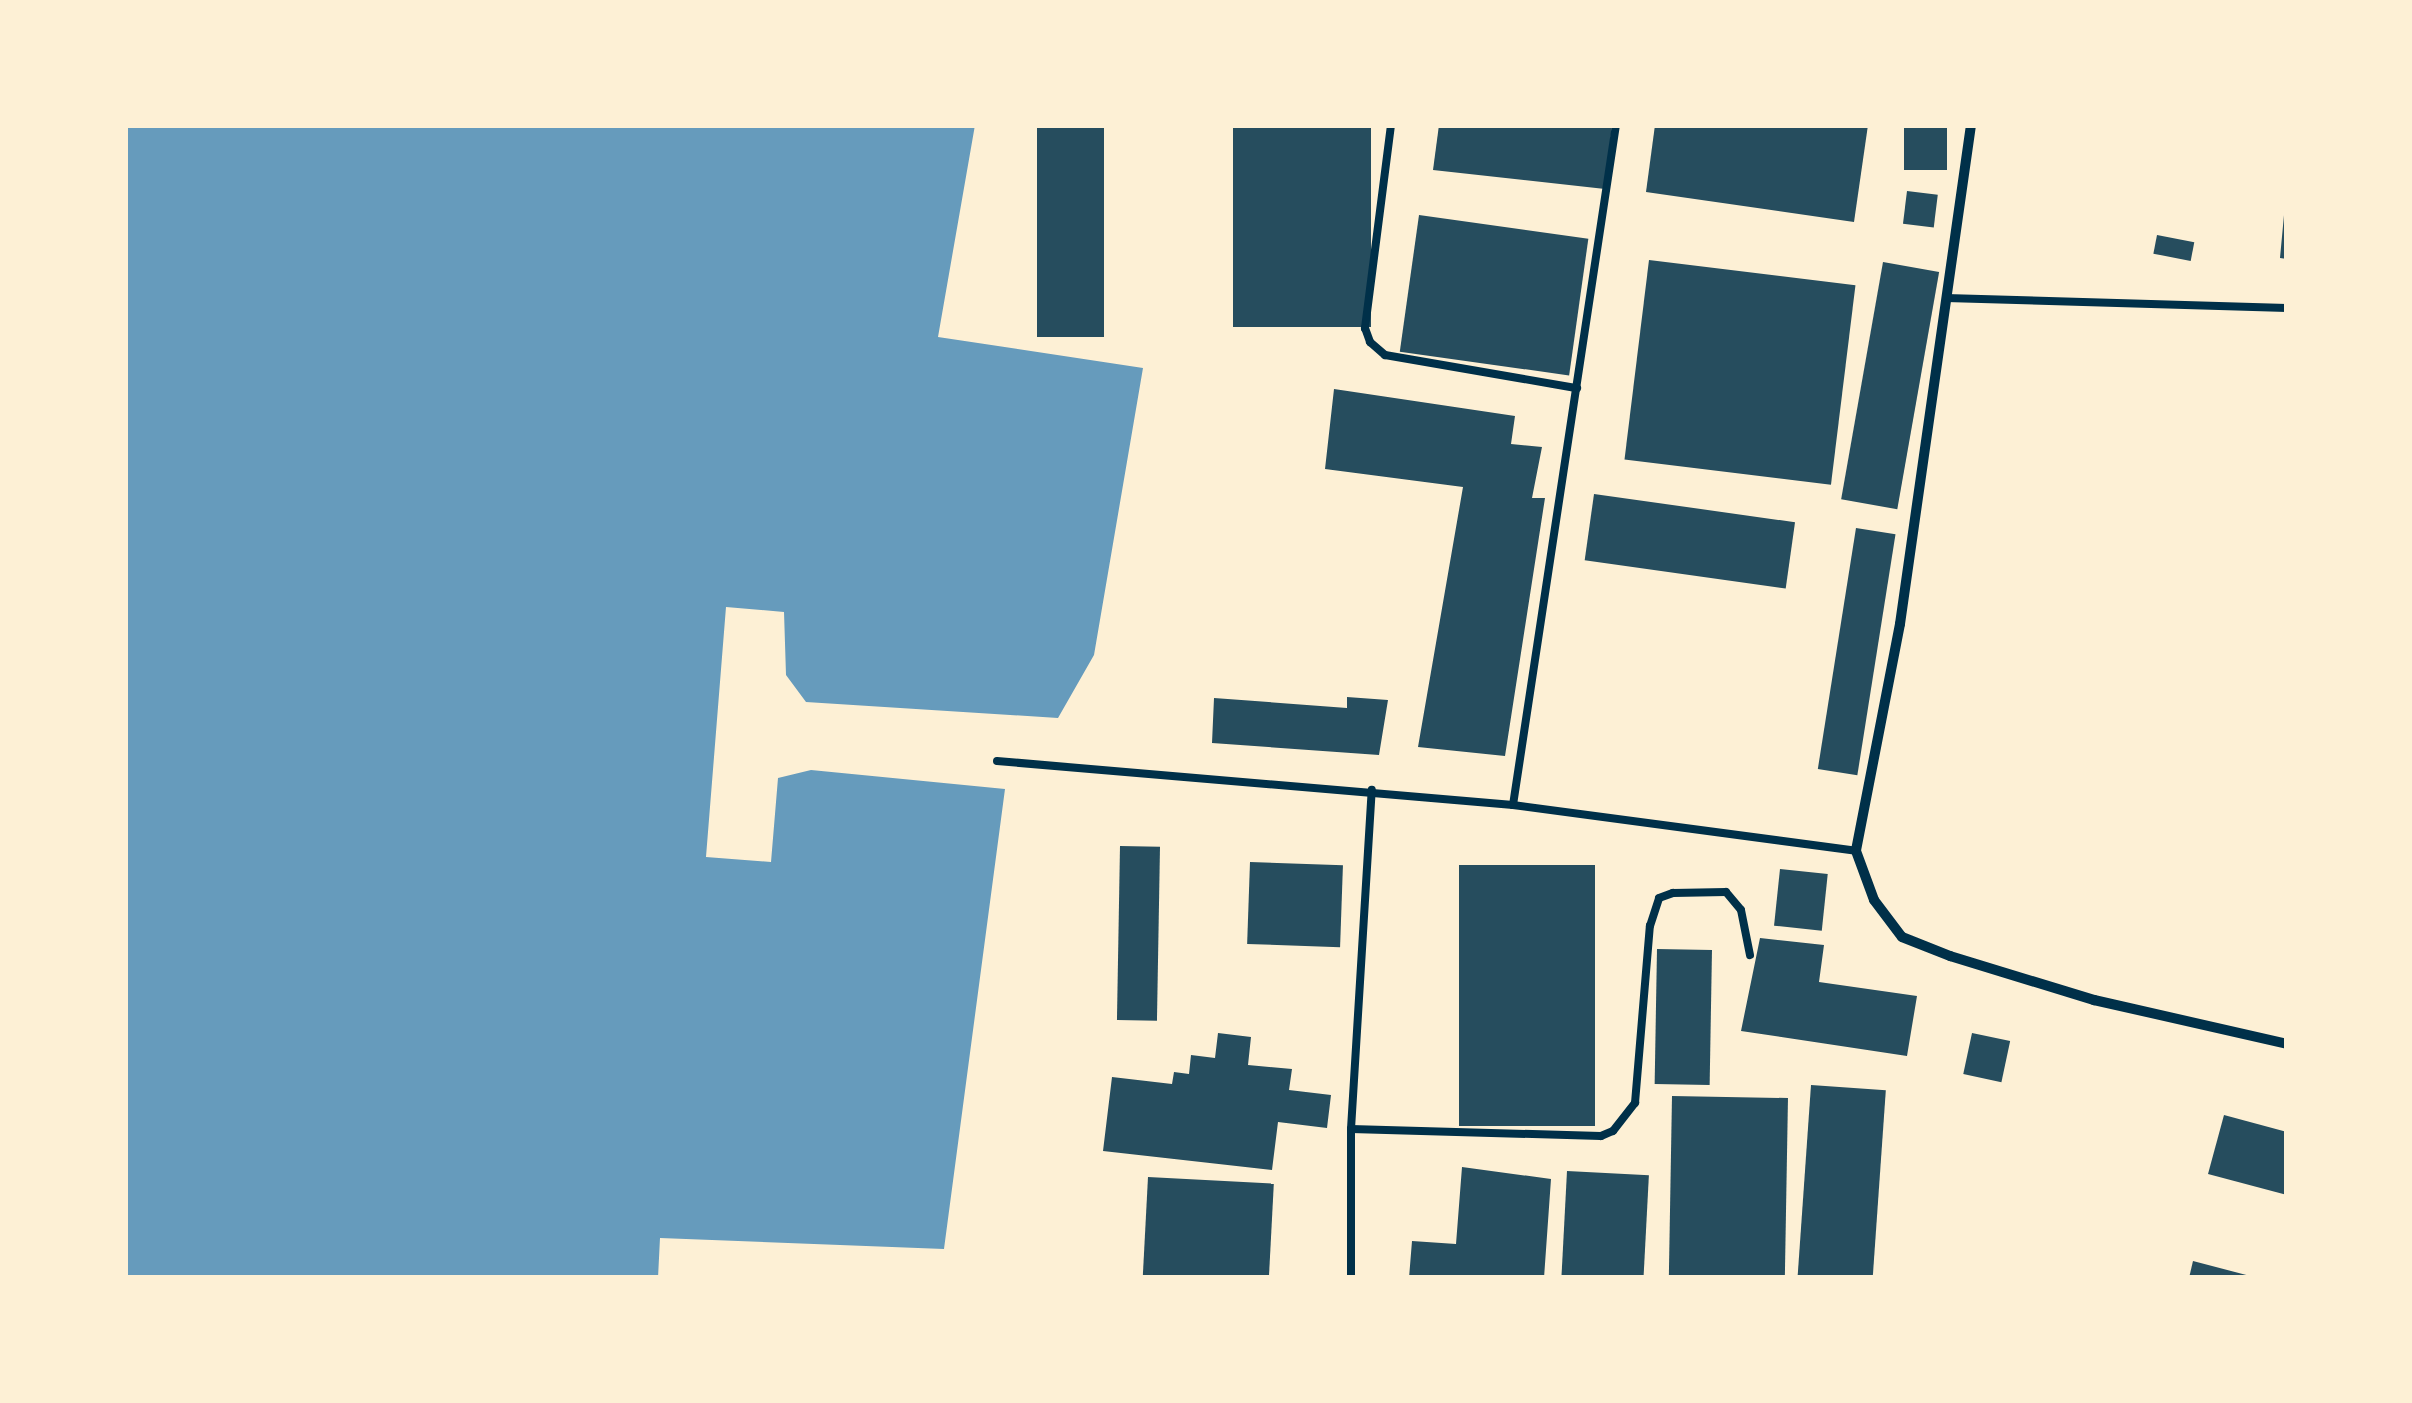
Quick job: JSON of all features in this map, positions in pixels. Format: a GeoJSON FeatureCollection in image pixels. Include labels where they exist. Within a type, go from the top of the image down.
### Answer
{"type":"FeatureCollection","features":[{"type":"Feature","properties":{"kind":"street"},"geometry":{"type":"LineString","coordinates":[[1971,125],[1900,624],[1856,851],[1874,900],[1902,937],[1950,956],[2094,1000],[2287,1044]]}},
{"type":"Feature","properties":{"kind":"lane"},"geometry":{"type":"LineString","coordinates":[[1391,125],[1365,328],[1370,342],[1385,356],[1576,388]]}},
{"type":"Feature","properties":{"kind":"lane"},"geometry":{"type":"LineString","coordinates":[[1512,805],[1616,125]]}},
{"type":"Feature","properties":{"kind":"lane"},"geometry":{"type":"LineString","coordinates":[[1946,298],[2287,308]]}},
{"type":"Feature","properties":{"kind":"lane"},"geometry":{"type":"LineString","coordinates":[[997,761],[1372,790],[1856,851]]}},
{"type":"Feature","properties":{"kind":"lane"},"geometry":{"type":"LineString","coordinates":[[1351,1278],[1351,1129],[1372,790]]}},
{"type":"Feature","properties":{"kind":"lane"},"geometry":{"type":"LineString","coordinates":[[1351,1129],[1601,1136],[1612,1130],[1635,1104],[1650,926],[1659,898],[1673,893],[1726,892],[1741,910],[1750,954]]}},
{"type":"Feature","properties":{"kind":"water"},"geometry":{"type":"Polygon","coordinates":[[[125,125],[975,125],[938,337],[1143,368],[1094,655],[1058,718],[806,702],[786,675],[784,612],[726,607],[706,857],[771,862],[778,778],[811,770],[1005,789],[944,1249],[660,1238],[658,1278],[125,1278],[125,125]]]}},
{"type":"Feature","properties":{"kind":"building"},"geometry":{"type":"Polygon","coordinates":[[[1037,125],[1104,125],[1104,337],[1037,337],[1037,125]]]}},
{"type":"Feature","properties":{"kind":"building"},"geometry":{"type":"Polygon","coordinates":[[[1233,125],[1371,125],[1371,327],[1233,327],[1233,125]]]}},
{"type":"Feature","properties":{"kind":"building"},"geometry":{"type":"Polygon","coordinates":[[[1439,125],[1612,125],[1605,189],[1433,170],[1439,125]]]}},
{"type":"Feature","properties":{"kind":"building"},"geometry":{"type":"Polygon","coordinates":[[[1655,125],[1868,125],[1854,222],[1646,192],[1655,125]]]}},
{"type":"Feature","properties":{"kind":"building"},"geometry":{"type":"Polygon","coordinates":[[[1904,125],[1947,125],[1947,170],[1904,170],[1904,125]]]}},
{"type":"Feature","properties":{"kind":"building"},"geometry":{"type":"Polygon","coordinates":[[[1907,191],[1938,195],[1934,228],[1903,224],[1907,191]]]}},
{"type":"Feature","properties":{"kind":"building"},"geometry":{"type":"Polygon","coordinates":[[[1419,215],[1588,239],[1569,375],[1400,352],[1419,215]]]}},
{"type":"Feature","properties":{"kind":"building"},"geometry":{"type":"Polygon","coordinates":[[[2287,215],[2287,259],[2280,258],[2287,215]]]}},
{"type":"Feature","properties":{"kind":"building"},"geometry":{"type":"Polygon","coordinates":[[[2157,235],[2194,242],[2191,261],[2153,254],[2157,235]]]}},
{"type":"Feature","properties":{"kind":"building"},"geometry":{"type":"Polygon","coordinates":[[[1649,260],[1855,285],[1831,485],[1625,460],[1649,260]]]}},
{"type":"Feature","properties":{"kind":"building"},"geometry":{"type":"Polygon","coordinates":[[[1883,262],[1939,272],[1897,509],[1841,499],[1883,262]]]}},
{"type":"Feature","properties":{"kind":"building"},"geometry":{"type":"Polygon","coordinates":[[[1334,389],[1515,416],[1511,444],[1542,447],[1532,498],[1545,498],[1505,756],[1418,747],[1463,487],[1325,469],[1334,389]]]}},
{"type":"Feature","properties":{"kind":"building"},"geometry":{"type":"Polygon","coordinates":[[[1594,494],[1795,522],[1786,589],[1585,560],[1594,494]]]}},
{"type":"Feature","properties":{"kind":"building"},"geometry":{"type":"Polygon","coordinates":[[[1856,528],[1896,534],[1857,775],[1818,769],[1856,528]]]}},
{"type":"Feature","properties":{"kind":"building"},"geometry":{"type":"Polygon","coordinates":[[[1347,697],[1388,700],[1379,755],[1212,743],[1214,698],[1347,708],[1347,697]]]}},
{"type":"Feature","properties":{"kind":"building"},"geometry":{"type":"Polygon","coordinates":[[[1120,846],[1160,847],[1157,1021],[1117,1020],[1120,846]]]}},
{"type":"Feature","properties":{"kind":"building"},"geometry":{"type":"Polygon","coordinates":[[[1250,862],[1343,865],[1340,947],[1247,944],[1250,862]]]}},
{"type":"Feature","properties":{"kind":"building"},"geometry":{"type":"Polygon","coordinates":[[[1459,865],[1595,865],[1595,1126],[1459,1126],[1459,865]]]}},
{"type":"Feature","properties":{"kind":"building"},"geometry":{"type":"Polygon","coordinates":[[[1780,869],[1828,874],[1822,931],[1774,926],[1780,869]]]}},
{"type":"Feature","properties":{"kind":"building"},"geometry":{"type":"Polygon","coordinates":[[[1760,938],[1824,945],[1819,982],[1917,996],[1907,1056],[1741,1031],[1760,938]]]}},
{"type":"Feature","properties":{"kind":"building"},"geometry":{"type":"Polygon","coordinates":[[[1657,949],[1712,950],[1710,1085],[1655,1084],[1657,949]]]}},
{"type":"Feature","properties":{"kind":"building"},"geometry":{"type":"Polygon","coordinates":[[[1218,1033],[1251,1037],[1248,1065],[1292,1069],[1289,1090],[1331,1095],[1327,1128],[1278,1122],[1272,1170],[1103,1151],[1112,1077],[1172,1084],[1174,1072],[1189,1074],[1191,1055],[1215,1058],[1218,1033]]]}},
{"type":"Feature","properties":{"kind":"building"},"geometry":{"type":"Polygon","coordinates":[[[1972,1033],[2010,1041],[2001,1082],[1963,1074],[1972,1033]]]}},
{"type":"Feature","properties":{"kind":"building"},"geometry":{"type":"Polygon","coordinates":[[[1811,1085],[1886,1090],[1873,1278],[1798,1278],[1811,1085]]]}},
{"type":"Feature","properties":{"kind":"building"},"geometry":{"type":"Polygon","coordinates":[[[1672,1096],[1788,1098],[1785,1278],[1669,1278],[1672,1096]]]}},
{"type":"Feature","properties":{"kind":"building"},"geometry":{"type":"Polygon","coordinates":[[[2224,1115],[2287,1132],[2287,1195],[2208,1174],[2224,1115]]]}},
{"type":"Feature","properties":{"kind":"building"},"geometry":{"type":"Polygon","coordinates":[[[1462,1167],[1551,1179],[1544,1278],[1409,1278],[1412,1241],[1456,1244],[1462,1167]]]}},
{"type":"Feature","properties":{"kind":"building"},"geometry":{"type":"Polygon","coordinates":[[[1567,1171],[1649,1175],[1644,1278],[1561,1278],[1567,1171]]]}},
{"type":"Feature","properties":{"kind":"building"},"geometry":{"type":"Polygon","coordinates":[[[1148,1177],[1274,1184],[1269,1278],[1143,1278],[1148,1177]]]}},
{"type":"Feature","properties":{"kind":"building"},"geometry":{"type":"Polygon","coordinates":[[[2193,1261],[2254,1277],[2254,1278],[2189,1278],[2193,1261]]]}}]}
